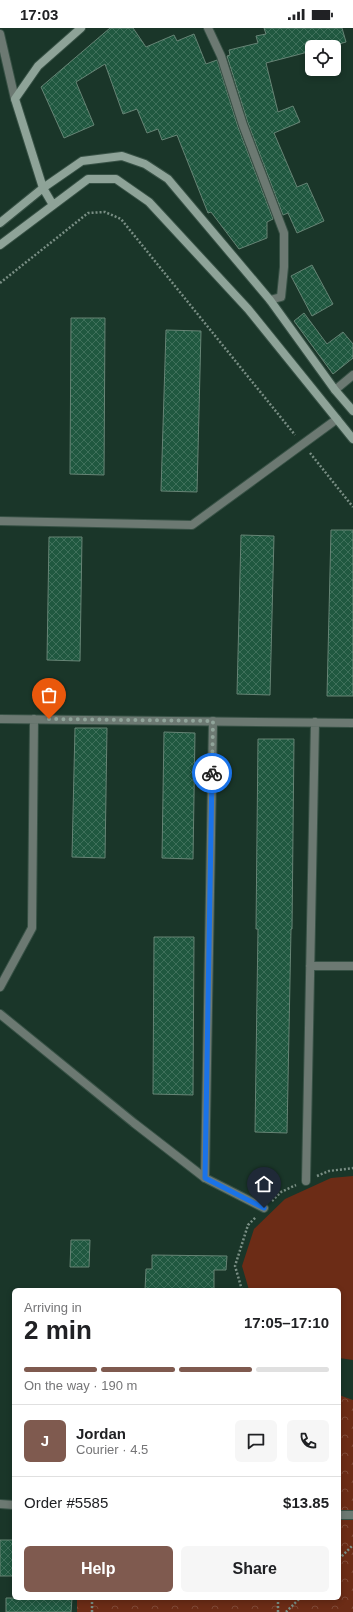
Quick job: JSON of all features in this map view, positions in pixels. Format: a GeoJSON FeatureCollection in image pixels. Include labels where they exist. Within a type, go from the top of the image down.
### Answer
{"type":"FeatureCollection","features":[{"type":"Feature","properties":{"kind":"main road"},"geometry":{"type":"LineString","coordinates":[[53,205],[44,188],[15,98],[38,66],[81,28]]}},
{"type":"Feature","properties":{"kind":"main road"},"geometry":{"type":"LineString","coordinates":[[0,223],[44,188],[82,161],[122,156],[145,164],[168,180],[270,300],[335,390],[353,411]]}},
{"type":"Feature","properties":{"kind":"main road"},"geometry":{"type":"LineString","coordinates":[[0,245],[88,179],[116,179],[149,202],[248,309],[353,439]]}},
{"type":"Feature","properties":{"kind":"street"},"geometry":{"type":"LineString","coordinates":[[208,28],[221,56],[243,125],[284,233],[284,267],[281,297],[270,300]]}},
{"type":"Feature","properties":{"kind":"street"},"geometry":{"type":"LineString","coordinates":[[0,34],[15,98]]}},
{"type":"Feature","properties":{"kind":"street"},"geometry":{"type":"LineString","coordinates":[[335,390],[353,375]]}},
{"type":"Feature","properties":{"kind":"street"},"geometry":{"type":"LineString","coordinates":[[0,521],[192,525],[337,419]]}},
{"type":"Feature","properties":{"kind":"street"},"geometry":{"type":"LineString","coordinates":[[0,719],[353,723]]}},
{"type":"Feature","properties":{"kind":"street"},"geometry":{"type":"LineString","coordinates":[[0,987],[32,928],[34,719]]}},
{"type":"Feature","properties":{"kind":"street"},"geometry":{"type":"LineString","coordinates":[[205,1178],[213,721]]}},
{"type":"Feature","properties":{"kind":"street"},"geometry":{"type":"LineString","coordinates":[[306,1181],[315,722]]}},
{"type":"Feature","properties":{"kind":"street"},"geometry":{"type":"LineString","coordinates":[[310,966],[353,966]]}},
{"type":"Feature","properties":{"kind":"street"},"geometry":{"type":"LineString","coordinates":[[0,1014],[128,1118],[205,1178],[264,1208]]}},
{"type":"Feature","properties":{"kind":"street"},"geometry":{"type":"LineString","coordinates":[[0,1504],[12,1505]]}},
{"type":"Feature","properties":{"kind":"street"},"geometry":{"type":"LineString","coordinates":[[341,1514],[353,1515]]}},
{"type":"Feature","properties":{"kind":"path"},"geometry":{"type":"LineString","coordinates":[[0,283],[88,213],[105,212],[121,219],[353,508]]}},
{"type":"Feature","properties":{"kind":"path"},"geometry":{"type":"LineString","coordinates":[[241,1288],[235,1266],[248,1225],[281,1192],[329,1171],[353,1168]]}},
{"type":"Feature","properties":{"kind":"path"},"geometry":{"type":"LineString","coordinates":[[341,1557],[353,1545]]}},
{"type":"Feature","properties":{"kind":"path"},"geometry":{"type":"LineString","coordinates":[[92,1600],[92,1612]]}},
{"type":"Feature","properties":{"kind":"path"},"geometry":{"type":"LineString","coordinates":[[278,1600],[278,1612]]}},
{"type":"Feature","properties":{"kind":"path"},"geometry":{"type":"LineString","coordinates":[[286,1612],[298,1600]]}},
{"type":"Feature","properties":{"kind":"green space"},"geometry":{"type":"Polygon","coordinates":[[[353,1176],[353,1360],[341,1358],[341,1288],[248,1288],[242,1266],[254,1229],[285,1199],[331,1178],[353,1176]]]}},
{"type":"Feature","properties":{"kind":"green space"},"geometry":{"type":"Polygon","coordinates":[[[341,1396],[353,1400],[353,1612],[77,1612],[77,1600],[341,1600],[341,1396]]]}},
{"type":"Feature","properties":{"kind":"building"},"geometry":{"type":"Polygon","coordinates":[[[110,28],[133,28],[146,47],[174,35],[177,41],[194,34],[206,64],[217,60],[238,127],[273,219],[267,222],[267,238],[239,249],[211,212],[208,213],[177,135],[162,140],[158,129],[147,133],[137,109],[123,114],[105,64],[76,82],[94,125],[64,138],[41,87],[110,28]]]}},
{"type":"Feature","properties":{"kind":"building"},"geometry":{"type":"Polygon","coordinates":[[[264,28],[342,28],[346,42],[341,43],[341,40],[305,40],[305,53],[266,63],[278,112],[293,106],[300,122],[274,133],[297,187],[307,183],[324,221],[297,233],[288,213],[283,215],[248,123],[227,56],[230,55],[229,50],[258,43],[256,36],[266,34],[264,28]]]}},
{"type":"Feature","properties":{"kind":"building"},"geometry":{"type":"Polygon","coordinates":[[[312,265],[333,304],[312,316],[291,276],[312,265]]]}},
{"type":"Feature","properties":{"kind":"building"},"geometry":{"type":"Polygon","coordinates":[[[304,313],[327,344],[343,332],[353,344],[353,358],[333,374],[294,321],[304,313]]]}},
{"type":"Feature","properties":{"kind":"building"},"geometry":{"type":"Polygon","coordinates":[[[71,318],[105,318],[104,475],[70,474],[71,318]]]}},
{"type":"Feature","properties":{"kind":"building"},"geometry":{"type":"Polygon","coordinates":[[[166,330],[201,331],[197,492],[161,491],[166,330]]]}},
{"type":"Feature","properties":{"kind":"building"},"geometry":{"type":"Polygon","coordinates":[[[331,530],[353,530],[353,696],[327,696],[331,530]]]}},
{"type":"Feature","properties":{"kind":"building"},"geometry":{"type":"Polygon","coordinates":[[[241,535],[274,536],[270,695],[237,694],[241,535]]]}},
{"type":"Feature","properties":{"kind":"building"},"geometry":{"type":"Polygon","coordinates":[[[49,537],[82,537],[80,661],[47,660],[49,537]]]}},
{"type":"Feature","properties":{"kind":"building"},"geometry":{"type":"Polygon","coordinates":[[[75,728],[107,728],[105,858],[72,857],[75,728]]]}},
{"type":"Feature","properties":{"kind":"building"},"geometry":{"type":"Polygon","coordinates":[[[164,732],[195,733],[193,859],[162,858],[164,732]]]}},
{"type":"Feature","properties":{"kind":"building"},"geometry":{"type":"Polygon","coordinates":[[[258,739],[294,739],[292,929],[287,1133],[255,1132],[258,929],[256,929],[258,739]]]}},
{"type":"Feature","properties":{"kind":"building"},"geometry":{"type":"Polygon","coordinates":[[[154,937],[194,937],[193,1095],[153,1094],[154,937]]]}},
{"type":"Feature","properties":{"kind":"building"},"geometry":{"type":"Polygon","coordinates":[[[71,1240],[90,1240],[89,1267],[70,1267],[71,1240]]]}},
{"type":"Feature","properties":{"kind":"building"},"geometry":{"type":"Polygon","coordinates":[[[152,1255],[227,1256],[226,1270],[214,1270],[214,1288],[145,1288],[146,1269],[152,1269],[152,1255]]]}},
{"type":"Feature","properties":{"kind":"building"},"geometry":{"type":"Polygon","coordinates":[[[0,1540],[12,1540],[12,1576],[0,1576],[0,1540]]]}},
{"type":"Feature","properties":{"kind":"building"},"geometry":{"type":"Polygon","coordinates":[[[6,1598],[12,1598],[12,1600],[72,1600],[71,1612],[6,1612],[6,1598]]]}},
{"type":"Feature","properties":{"kind":"way so far"},"geometry":{"type":"LineString","coordinates":[[49,719],[213,721],[212,773]]}},
{"type":"Feature","properties":{"kind":"route"},"geometry":{"type":"LineString","coordinates":[[212,773],[205,1178],[264,1208]]}}]}
